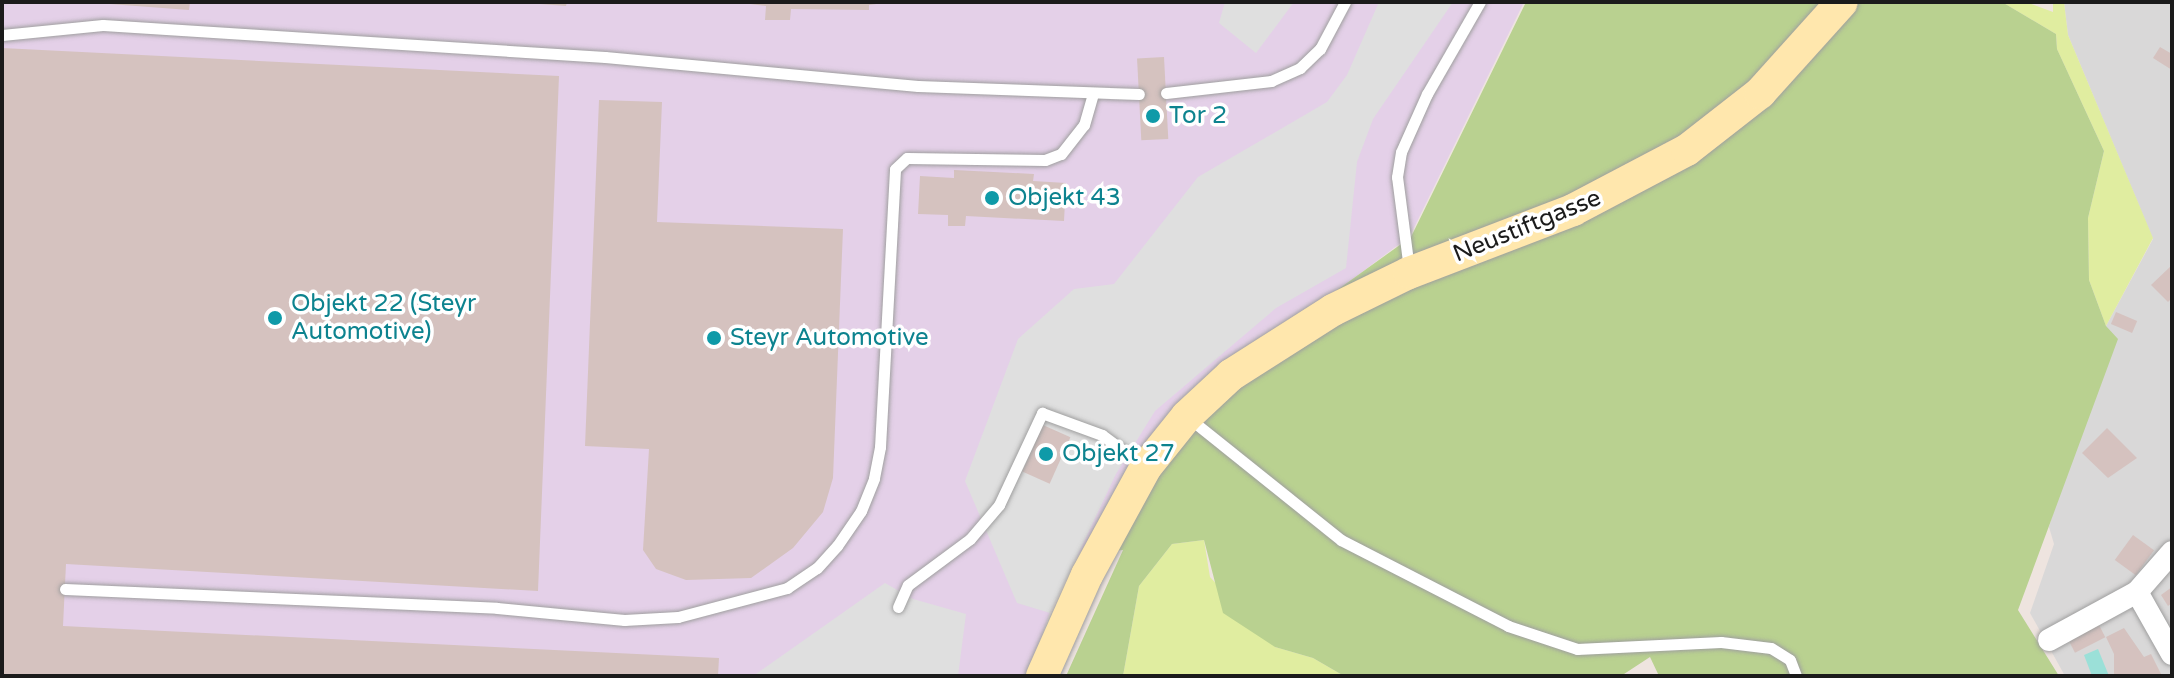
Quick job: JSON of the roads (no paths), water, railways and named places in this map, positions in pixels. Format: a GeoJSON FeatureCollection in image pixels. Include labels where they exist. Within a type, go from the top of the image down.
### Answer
{"type":"FeatureCollection","features":[{"type":"Feature","properties":{"kind":"street","name":"Neustiftgasse"},"geometry":{"type":"LineString","coordinates":[[1042,676],[1087,575],[1146,467],[1187,416],[1261,353],[1409,273],[1573,210],[1687,150],[1760,93],[1842,2]]}},
{"type":"Feature","properties":{"kind":"street"},"geometry":{"type":"LineString","coordinates":[[2049,640],[2137,592],[2172,552]]}},
{"type":"Feature","properties":{"kind":"street"},"geometry":{"type":"LineString","coordinates":[[2137,592],[2172,654]]}},
{"type":"Feature","properties":{"kind":"lane"},"geometry":{"type":"LineString","coordinates":[[1166,93],[1271,81],[1300,68],[1320,49],[1345,2]]}},
{"type":"Feature","properties":{"kind":"lane"},"geometry":{"type":"LineString","coordinates":[[1409,273],[1397,177],[1401,152],[1427,94],[1480,2]]}},
{"type":"Feature","properties":{"kind":"lane"},"geometry":{"type":"LineString","coordinates":[[2,35],[103,25],[592,56],[918,86],[1139,94]]}},
{"type":"Feature","properties":{"kind":"lane"},"geometry":{"type":"LineString","coordinates":[[65,589],[497,608],[624,620],[678,617],[787,588],[817,568],[837,546],[861,511],[874,478],[880,447],[895,169],[907,158],[1045,160],[1061,154],[1084,125],[1093,93]]}},
{"type":"Feature","properties":{"kind":"lane"},"geometry":{"type":"LineString","coordinates":[[898,607],[908,585],[970,539],[999,505],[1042,413],[1102,435],[1146,467]]}},
{"type":"Feature","properties":{"kind":"lane"},"geometry":{"type":"LineString","coordinates":[[1187,416],[1341,540],[1508,626],[1577,649],[1721,642],[1771,648],[1790,660],[1796,676]]}},
{"type":"Feature","properties":{"kind":"water"},"geometry":{"type":"Polygon","coordinates":[[[2098,649],[2109,676],[2092,676],[2084,655],[2098,649]]]}},
{"type":"Feature","properties":{"kind":"place","name":"Tor 2"},"geometry":{"type":"Point","coordinates":[1153,116]}},
{"type":"Feature","properties":{"kind":"place","name":"Objekt 43"},"geometry":{"type":"Point","coordinates":[992,198]}},
{"type":"Feature","properties":{"kind":"place","name":"Objekt 22 (Steyr Automotive)"},"geometry":{"type":"Point","coordinates":[275,318]}},
{"type":"Feature","properties":{"kind":"place","name":"Steyr Automotive"},"geometry":{"type":"Point","coordinates":[714,338]}},
{"type":"Feature","properties":{"kind":"place","name":"Objekt 27"},"geometry":{"type":"Point","coordinates":[1046,454]}}]}
